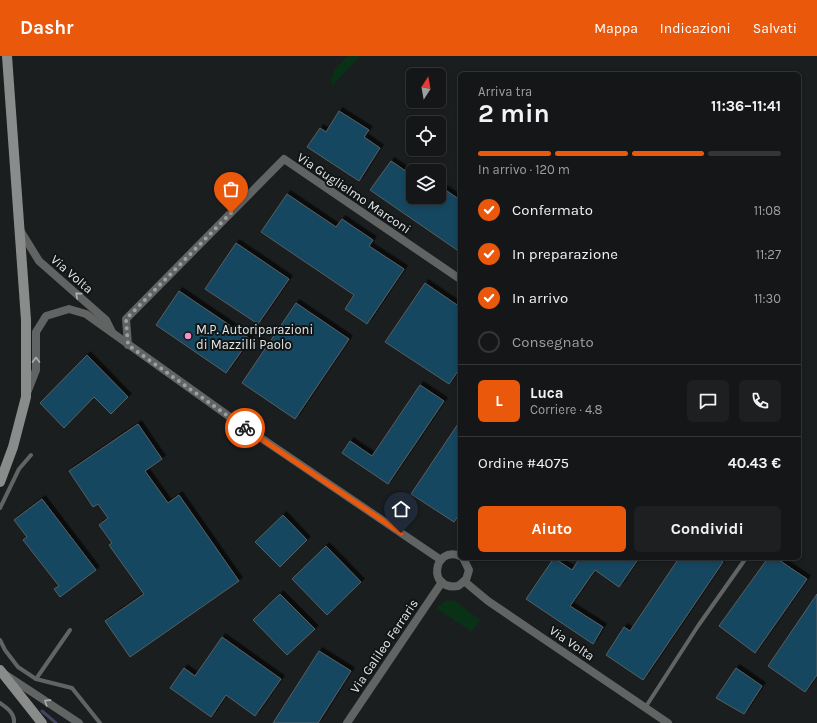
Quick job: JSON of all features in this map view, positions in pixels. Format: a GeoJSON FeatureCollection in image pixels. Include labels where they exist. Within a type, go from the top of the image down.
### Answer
{"type":"FeatureCollection","features":[{"type":"Feature","properties":{"kind":"street"},"geometry":{"type":"LineString","coordinates":[[0,482],[3,467],[26,397],[26,320],[7,56]]}},
{"type":"Feature","properties":{"kind":"street","name":"Via Guglielmo Marconi"},"geometry":{"type":"LineString","coordinates":[[128,345],[126,319],[284,159],[458,278]]}},
{"type":"Feature","properties":{"kind":"street","name":"Via Volta"},"geometry":{"type":"LineString","coordinates":[[20,230],[39,261],[106,320],[113,334]]}},
{"type":"Feature","properties":{"kind":"street","name":"Via Volta"},"geometry":{"type":"LineString","coordinates":[[26,397],[36,370],[36,332],[46,316],[68,309],[86,314],[230,417],[441,560]]}},
{"type":"Feature","properties":{"kind":"street"},"geometry":{"type":"LineString","coordinates":[[458,556],[452,554],[441,560],[437,572],[442,582],[453,586],[464,581],[469,570],[464,560]]}},
{"type":"Feature","properties":{"kind":"street","name":"Via Volta"},"geometry":{"type":"LineString","coordinates":[[464,581],[488,601],[668,723]]}},
{"type":"Feature","properties":{"kind":"street","name":"Via Galileo Ferraris"},"geometry":{"type":"LineString","coordinates":[[347,723],[442,582]]}},
{"type":"Feature","properties":{"kind":"street"},"geometry":{"type":"LineString","coordinates":[[1,671],[42,723]]}},
{"type":"Feature","properties":{"kind":"street"},"geometry":{"type":"LineString","coordinates":[[1,671],[79,723]]}},
{"type":"Feature","properties":{"kind":"lane"},"geometry":{"type":"LineString","coordinates":[[0,508],[19,469],[32,455]]}},
{"type":"Feature","properties":{"kind":"lane"},"geometry":{"type":"LineString","coordinates":[[645,708],[698,626],[745,560]]}},
{"type":"Feature","properties":{"kind":"lane"},"geometry":{"type":"LineString","coordinates":[[36,679],[70,630]]}},
{"type":"Feature","properties":{"kind":"lane"},"geometry":{"type":"LineString","coordinates":[[0,640],[5,650],[18,667],[36,679],[72,688],[100,723]]}},
{"type":"Feature","properties":{"kind":"lane"},"geometry":{"type":"LineString","coordinates":[[0,703],[10,710],[14,718],[14,723]]}},
{"type":"Feature","properties":{"kind":"green space"},"geometry":{"type":"Polygon","coordinates":[[[348,56],[360,56],[332,86],[331,81],[333,73],[348,56]]]}},
{"type":"Feature","properties":{"kind":"green space"},"geometry":{"type":"Polygon","coordinates":[[[447,600],[455,601],[480,620],[472,632],[436,608],[447,600]]]}},
{"type":"Feature","properties":{"kind":"building"},"geometry":{"type":"Polygon","coordinates":[[[339,111],[369,130],[364,137],[380,148],[359,181],[307,147],[320,128],[326,132],[339,111]]]}},
{"type":"Feature","properties":{"kind":"building"},"geometry":{"type":"Polygon","coordinates":[[[391,161],[406,171],[406,204],[446,204],[446,190],[458,199],[458,251],[370,190],[391,161]]]}},
{"type":"Feature","properties":{"kind":"building"},"geometry":{"type":"Polygon","coordinates":[[[287,194],[336,227],[342,219],[373,240],[369,246],[404,269],[367,324],[345,309],[354,295],[261,232],[287,194]]]}},
{"type":"Feature","properties":{"kind":"building"},"geometry":{"type":"Polygon","coordinates":[[[236,243],[289,279],[258,324],[205,289],[236,243]]]}},
{"type":"Feature","properties":{"kind":"building"},"geometry":{"type":"Polygon","coordinates":[[[425,283],[458,306],[458,371],[449,384],[385,342],[425,283]]]}},
{"type":"Feature","properties":{"kind":"building"},"geometry":{"type":"Polygon","coordinates":[[[179,291],[250,339],[226,373],[156,325],[179,291]]]}},
{"type":"Feature","properties":{"kind":"building"},"geometry":{"type":"Polygon","coordinates":[[[296,303],[349,339],[295,419],[242,383],[296,303]]]}},
{"type":"Feature","properties":{"kind":"building"},"geometry":{"type":"Polygon","coordinates":[[[87,355],[128,397],[111,414],[94,397],[64,428],[40,403],[87,355]]]}},
{"type":"Feature","properties":{"kind":"building"},"geometry":{"type":"Polygon","coordinates":[[[420,385],[444,401],[388,484],[342,453],[350,441],[372,456],[420,385]]]}},
{"type":"Feature","properties":{"kind":"building"},"geometry":{"type":"Polygon","coordinates":[[[138,424],[162,459],[145,471],[168,503],[179,495],[239,581],[130,657],[105,621],[144,594],[109,545],[112,543],[99,525],[108,518],[98,504],[93,507],[69,471],[138,424]]]}},
{"type":"Feature","properties":{"kind":"building"},"geometry":{"type":"Polygon","coordinates":[[[458,424],[458,516],[454,522],[411,494],[458,424]]]}},
{"type":"Feature","properties":{"kind":"building"},"geometry":{"type":"Polygon","coordinates":[[[42,499],[96,570],[60,597],[54,589],[59,586],[23,540],[27,537],[14,520],[42,499]]]}},
{"type":"Feature","properties":{"kind":"building"},"geometry":{"type":"Polygon","coordinates":[[[283,515],[307,540],[280,567],[255,542],[283,515]]]}},
{"type":"Feature","properties":{"kind":"building"},"geometry":{"type":"Polygon","coordinates":[[[326,546],[361,582],[327,615],[292,579],[326,546]]]}},
{"type":"Feature","properties":{"kind":"building"},"geometry":{"type":"Polygon","coordinates":[[[553,560],[557,560],[572,570],[579,560],[638,560],[619,587],[595,570],[570,606],[603,627],[593,644],[526,599],[553,560]]]}},
{"type":"Feature","properties":{"kind":"building"},"geometry":{"type":"Polygon","coordinates":[[[678,560],[720,560],[723,562],[643,680],[606,655],[624,627],[630,631],[678,560]]]}},
{"type":"Feature","properties":{"kind":"building"},"geometry":{"type":"Polygon","coordinates":[[[767,560],[779,560],[807,579],[755,653],[719,626],[767,560]]]}},
{"type":"Feature","properties":{"kind":"building"},"geometry":{"type":"Polygon","coordinates":[[[280,594],[315,629],[287,655],[253,620],[280,594]]]}},
{"type":"Feature","properties":{"kind":"building"},"geometry":{"type":"Polygon","coordinates":[[[817,594],[817,675],[805,692],[768,666],[817,594]]]}},
{"type":"Feature","properties":{"kind":"building"},"geometry":{"type":"Polygon","coordinates":[[[222,637],[281,679],[255,716],[226,695],[211,717],[170,688],[184,668],[195,676],[222,637]]]}},
{"type":"Feature","properties":{"kind":"building"},"geometry":{"type":"Polygon","coordinates":[[[319,651],[351,671],[318,723],[273,723],[319,651]]]}},
{"type":"Feature","properties":{"kind":"building"},"geometry":{"type":"Polygon","coordinates":[[[736,668],[762,686],[744,714],[716,698],[736,668]]]}},
{"type":"Feature","properties":{"kind":"waterway"},"geometry":{"type":"LineString","coordinates":[[42,711],[56,723]]}},
{"type":"Feature","properties":{"kind":"way so far"},"geometry":{"type":"LineString","coordinates":[[231,213],[126,319],[126,329],[128,345],[245,428]]}},
{"type":"Feature","properties":{"kind":"place","name":"M.P. Autoriparazioni di Mazzilli Paolo"},"geometry":{"type":"Point","coordinates":[188,336]}},
{"type":"Feature","properties":{"kind":"route"},"geometry":{"type":"LineString","coordinates":[[245,428],[401,533]]}}]}
